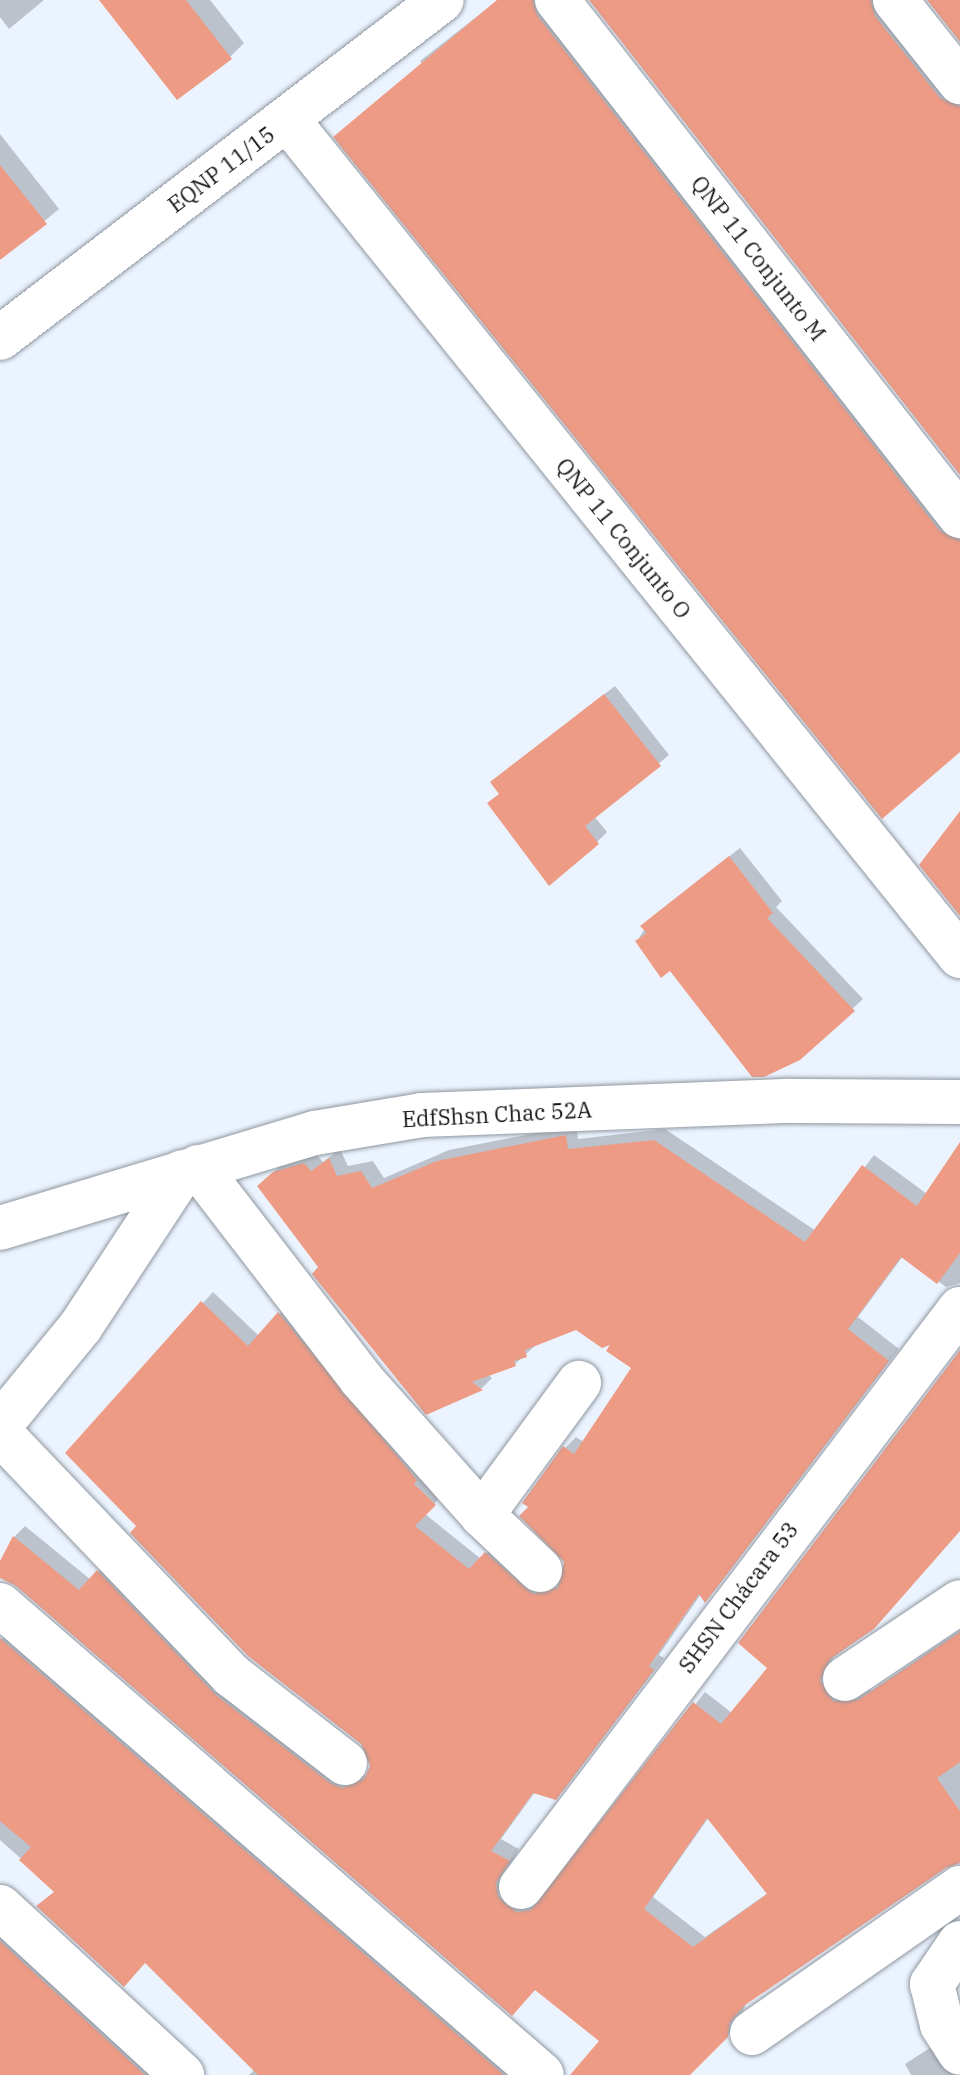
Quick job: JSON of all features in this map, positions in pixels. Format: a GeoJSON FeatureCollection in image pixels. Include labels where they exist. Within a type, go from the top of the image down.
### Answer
{"type":"FeatureCollection","features":[{"type":"Feature","properties":{"kind":"street","name":"EQNP 11/15"},"geometry":{"type":"LineString","coordinates":[[0,338],[442,0]]}},
{"type":"Feature","properties":{"kind":"street","name":"QNP 11 Conjunto M"},"geometry":{"type":"LineString","coordinates":[[557,0],[960,516]]}},
{"type":"Feature","properties":{"kind":"street"},"geometry":{"type":"LineString","coordinates":[[895,0],[960,82]]}},
{"type":"Feature","properties":{"kind":"street","name":"QNP 11 Conjunto O"},"geometry":{"type":"LineString","coordinates":[[287,119],[960,956]]}},
{"type":"Feature","properties":{"kind":"street","name":"EdfShsn Chac 52A"},"geometry":{"type":"LineString","coordinates":[[0,1228],[315,1133],[422,1115],[791,1101],[960,1102]]}},
{"type":"Feature","properties":{"kind":"street"},"geometry":{"type":"LineString","coordinates":[[0,1425],[81,1326],[190,1169],[361,1379],[482,1515],[540,1570]]}},
{"type":"Feature","properties":{"kind":"street","name":"SHSN Chácara 53"},"geometry":{"type":"LineString","coordinates":[[521,1887],[960,1309]]}},
{"type":"Feature","properties":{"kind":"street"},"geometry":{"type":"LineString","coordinates":[[482,1515],[579,1383]]}},
{"type":"Feature","properties":{"kind":"street"},"geometry":{"type":"LineString","coordinates":[[0,1433],[231,1675],[345,1763]]}},
{"type":"Feature","properties":{"kind":"street"},"geometry":{"type":"LineString","coordinates":[[845,1679],[960,1602]]}},
{"type":"Feature","properties":{"kind":"street"},"geometry":{"type":"LineString","coordinates":[[0,1605],[78,1667],[542,2075]]}},
{"type":"Feature","properties":{"kind":"street"},"geometry":{"type":"LineString","coordinates":[[752,2033],[960,1888]]}},
{"type":"Feature","properties":{"kind":"street"},"geometry":{"type":"LineString","coordinates":[[0,1907],[182,2075]]}},
{"type":"Feature","properties":{"kind":"street"},"geometry":{"type":"LineString","coordinates":[[951,2039],[932,1984],[960,1943]]}},
{"type":"Feature","properties":{"kind":"building"},"geometry":{"type":"Polygon","coordinates":[[[99,0],[186,0],[232,59],[177,100],[99,0]]]}},
{"type":"Feature","properties":{"kind":"building"},"geometry":{"type":"Polygon","coordinates":[[[497,0],[533,0],[537,15],[940,531],[960,540],[960,752],[882,819],[333,137],[497,0]]]}},
{"type":"Feature","properties":{"kind":"building"},"geometry":{"type":"Polygon","coordinates":[[[589,0],[871,0],[875,16],[940,98],[960,106],[960,475],[589,0]]]}},
{"type":"Feature","properties":{"kind":"building"},"geometry":{"type":"Polygon","coordinates":[[[927,0],[960,0],[960,42],[927,0]]]}},
{"type":"Feature","properties":{"kind":"building"},"geometry":{"type":"Polygon","coordinates":[[[0,165],[47,224],[0,260],[0,165]]]}},
{"type":"Feature","properties":{"kind":"building"},"geometry":{"type":"Polygon","coordinates":[[[604,694],[661,766],[585,826],[599,844],[549,886],[487,803],[499,794],[490,782],[604,694]]]}},
{"type":"Feature","properties":{"kind":"building"},"geometry":{"type":"Polygon","coordinates":[[[960,811],[960,916],[919,865],[960,811]]]}},
{"type":"Feature","properties":{"kind":"building"},"geometry":{"type":"Polygon","coordinates":[[[729,856],[773,913],[767,918],[855,1011],[800,1060],[764,1077],[752,1077],[670,971],[661,978],[635,941],[647,933],[640,926],[729,856]]]}},
{"type":"Feature","properties":{"kind":"building"},"geometry":{"type":"Polygon","coordinates":[[[566,1135],[568,1149],[654,1140],[805,1242],[862,1165],[917,1206],[960,1142],[960,1253],[937,1284],[901,1257],[848,1329],[889,1361],[705,1603],[699,1594],[649,1666],[654,1670],[556,1800],[533,1793],[491,1851],[510,1861],[496,1883],[498,1897],[517,1912],[531,1910],[693,1702],[721,1724],[767,1668],[738,1643],[960,1350],[960,1531],[874,1629],[830,1659],[820,1680],[833,1701],[858,1700],[960,1632],[960,1762],[937,1778],[960,1811],[960,1863],[946,1868],[745,2005],[730,2022],[728,2037],[690,2075],[570,2075],[599,2041],[535,1990],[512,2016],[16,1586],[0,1578],[0,1561],[13,1536],[79,1590],[97,1570],[216,1695],[330,1783],[342,1788],[364,1779],[370,1766],[361,1744],[248,1656],[130,1533],[136,1526],[65,1453],[201,1301],[248,1346],[278,1312],[417,1480],[414,1484],[436,1505],[415,1526],[469,1569],[485,1552],[533,1594],[558,1588],[564,1562],[519,1516],[528,1507],[522,1503],[563,1446],[574,1454],[631,1368],[606,1351],[610,1345],[602,1348],[576,1330],[525,1350],[527,1357],[514,1361],[516,1366],[472,1382],[483,1390],[426,1415],[312,1274],[318,1267],[257,1186],[273,1172],[304,1163],[311,1171],[329,1158],[337,1176],[361,1171],[372,1188],[437,1161],[566,1135]],[[707,1818],[644,1909],[693,1947],[767,1894],[707,1818]]]}},
{"type":"Feature","properties":{"kind":"building"},"geometry":{"type":"Polygon","coordinates":[[[0,1638],[504,2075],[258,2075],[145,1963],[124,1987],[36,1906],[54,1892],[19,1860],[31,1847],[0,1821],[0,1638]]]}},
{"type":"Feature","properties":{"kind":"building"},"geometry":{"type":"Polygon","coordinates":[[[0,1941],[145,2075],[0,2075],[0,1941]]]}}]}
